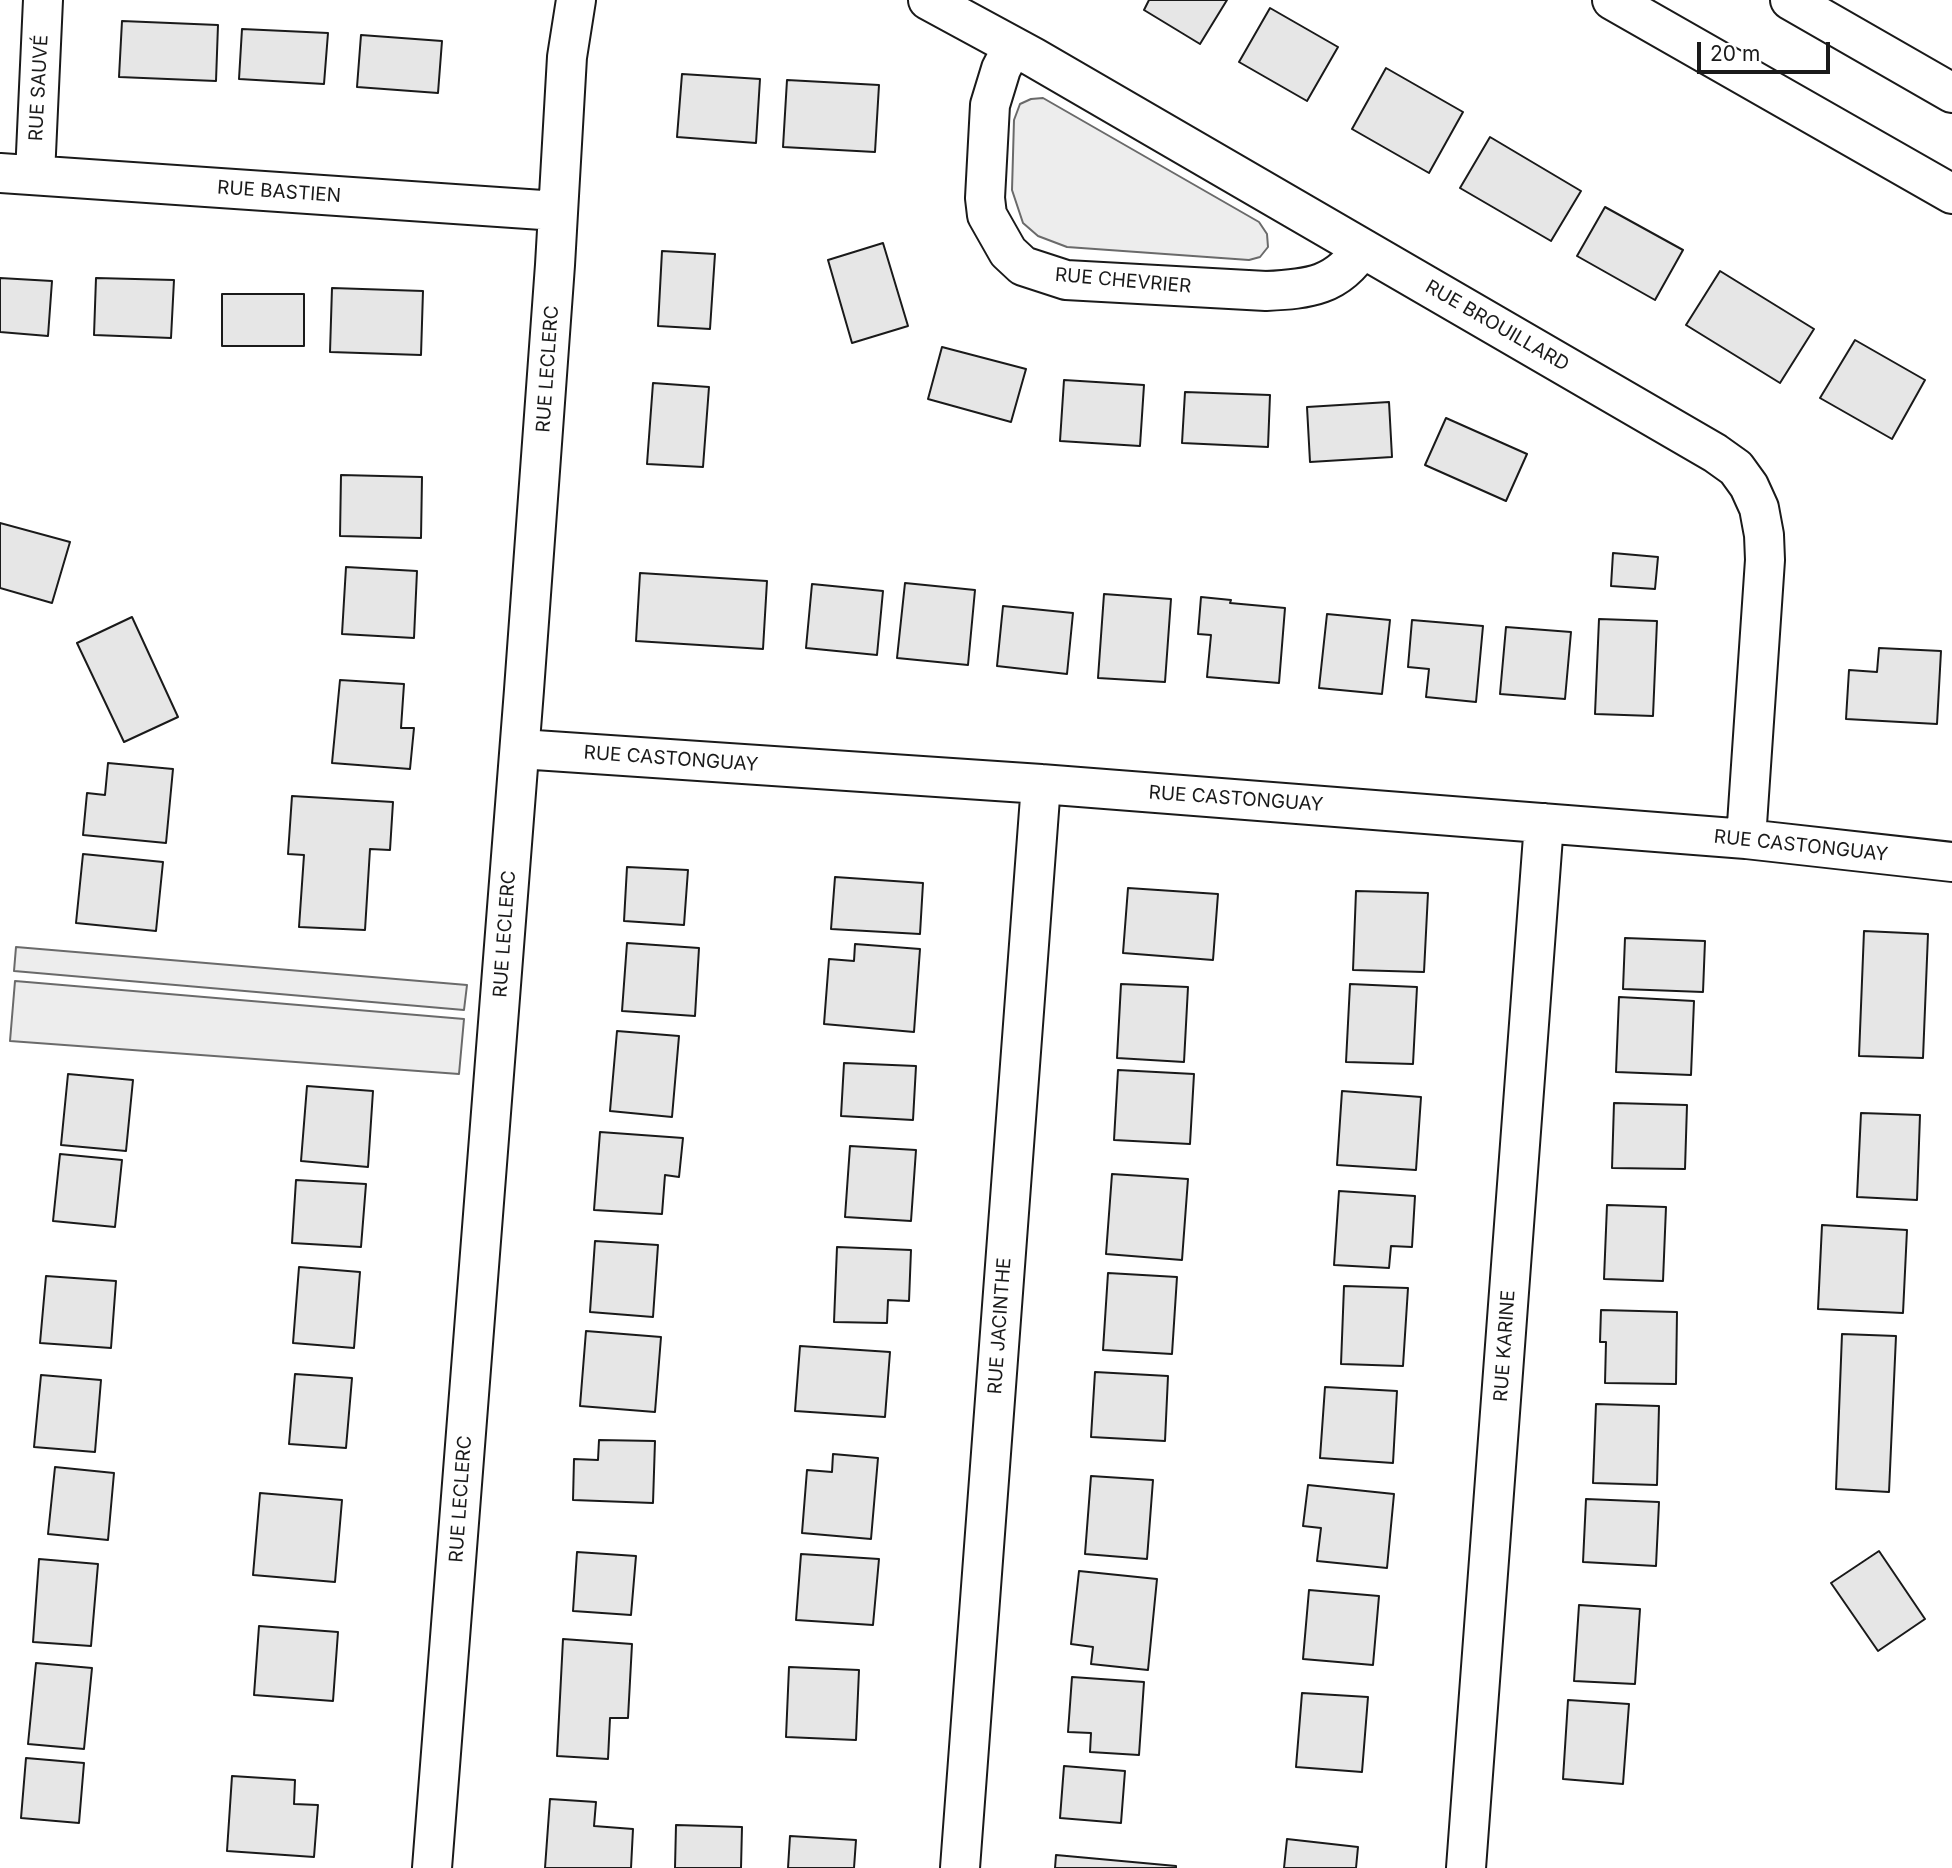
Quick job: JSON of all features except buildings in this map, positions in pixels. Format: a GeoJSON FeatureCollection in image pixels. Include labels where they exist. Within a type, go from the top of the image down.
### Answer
{"type":"FeatureCollection","features":[{"type":"Feature","properties":{"kind":"street","name":"RUE SAUVÉ"},"geometry":{"type":"LineString","coordinates":[[17,174],[43,0]]}},
{"type":"Feature","properties":{"kind":"street","name":"RUE LECLERC"},"geometry":{"type":"LineString","coordinates":[[432,1868],[520,749],[555,265],[567,57],[576,0]]}},
{"type":"Feature","properties":{"kind":"street","name":"RUE BROUILLARD"},"geometry":{"type":"LineString","coordinates":[[928,0],[1013,46],[1362,248],[1715,453],[1736,468],[1749,486],[1759,508],[1765,561],[1746,839]]}},
{"type":"Feature","properties":{"kind":"street"},"geometry":{"type":"LineString","coordinates":[[1612,0],[1952,194]]}},
{"type":"Feature","properties":{"kind":"street"},"geometry":{"type":"LineString","coordinates":[[1790,0],[1952,93]]}},
{"type":"Feature","properties":{"kind":"street","name":"RUE CHEVRIER"},"geometry":{"type":"LineString","coordinates":[[1013,46],[990,105],[985,198],[987,215],[996,234],[1008,251],[1023,265],[1066,280],[1289,290],[1324,283],[1338,275],[1352,264],[1362,248]]}},
{"type":"Feature","properties":{"kind":"street","name":"RUE BASTIEN"},"geometry":{"type":"LineString","coordinates":[[17,174],[557,211]]}},
{"type":"Feature","properties":{"kind":"street","name":"RUE CASTONGUAY"},"geometry":{"type":"LineString","coordinates":[[520,749],[1041,784],[1544,823],[1746,839],[1952,862]]}},
{"type":"Feature","properties":{"kind":"street","name":"RUE JACINTHE"},"geometry":{"type":"LineString","coordinates":[[960,1868],[1041,784]]}},
{"type":"Feature","properties":{"kind":"street","name":"RUE KARINE"},"geometry":{"type":"LineString","coordinates":[[1466,1868],[1544,823]]}},
{"type":"Feature","properties":{"kind":"shaded area"},"geometry":{"type":"Polygon","coordinates":[[[1043,98],[1259,222],[1267,234],[1268,247],[1260,257],[1249,260],[1067,247],[1038,236],[1023,223],[1012,190],[1014,120],[1020,104],[1043,98]]]}},
{"type":"Feature","properties":{"kind":"shaded area"},"geometry":{"type":"Polygon","coordinates":[[[16,947],[467,985],[464,1010],[14,971],[16,947]]]}},
{"type":"Feature","properties":{"kind":"shaded area"},"geometry":{"type":"Polygon","coordinates":[[[15,981],[464,1019],[459,1074],[10,1041],[15,981]]]}}]}
